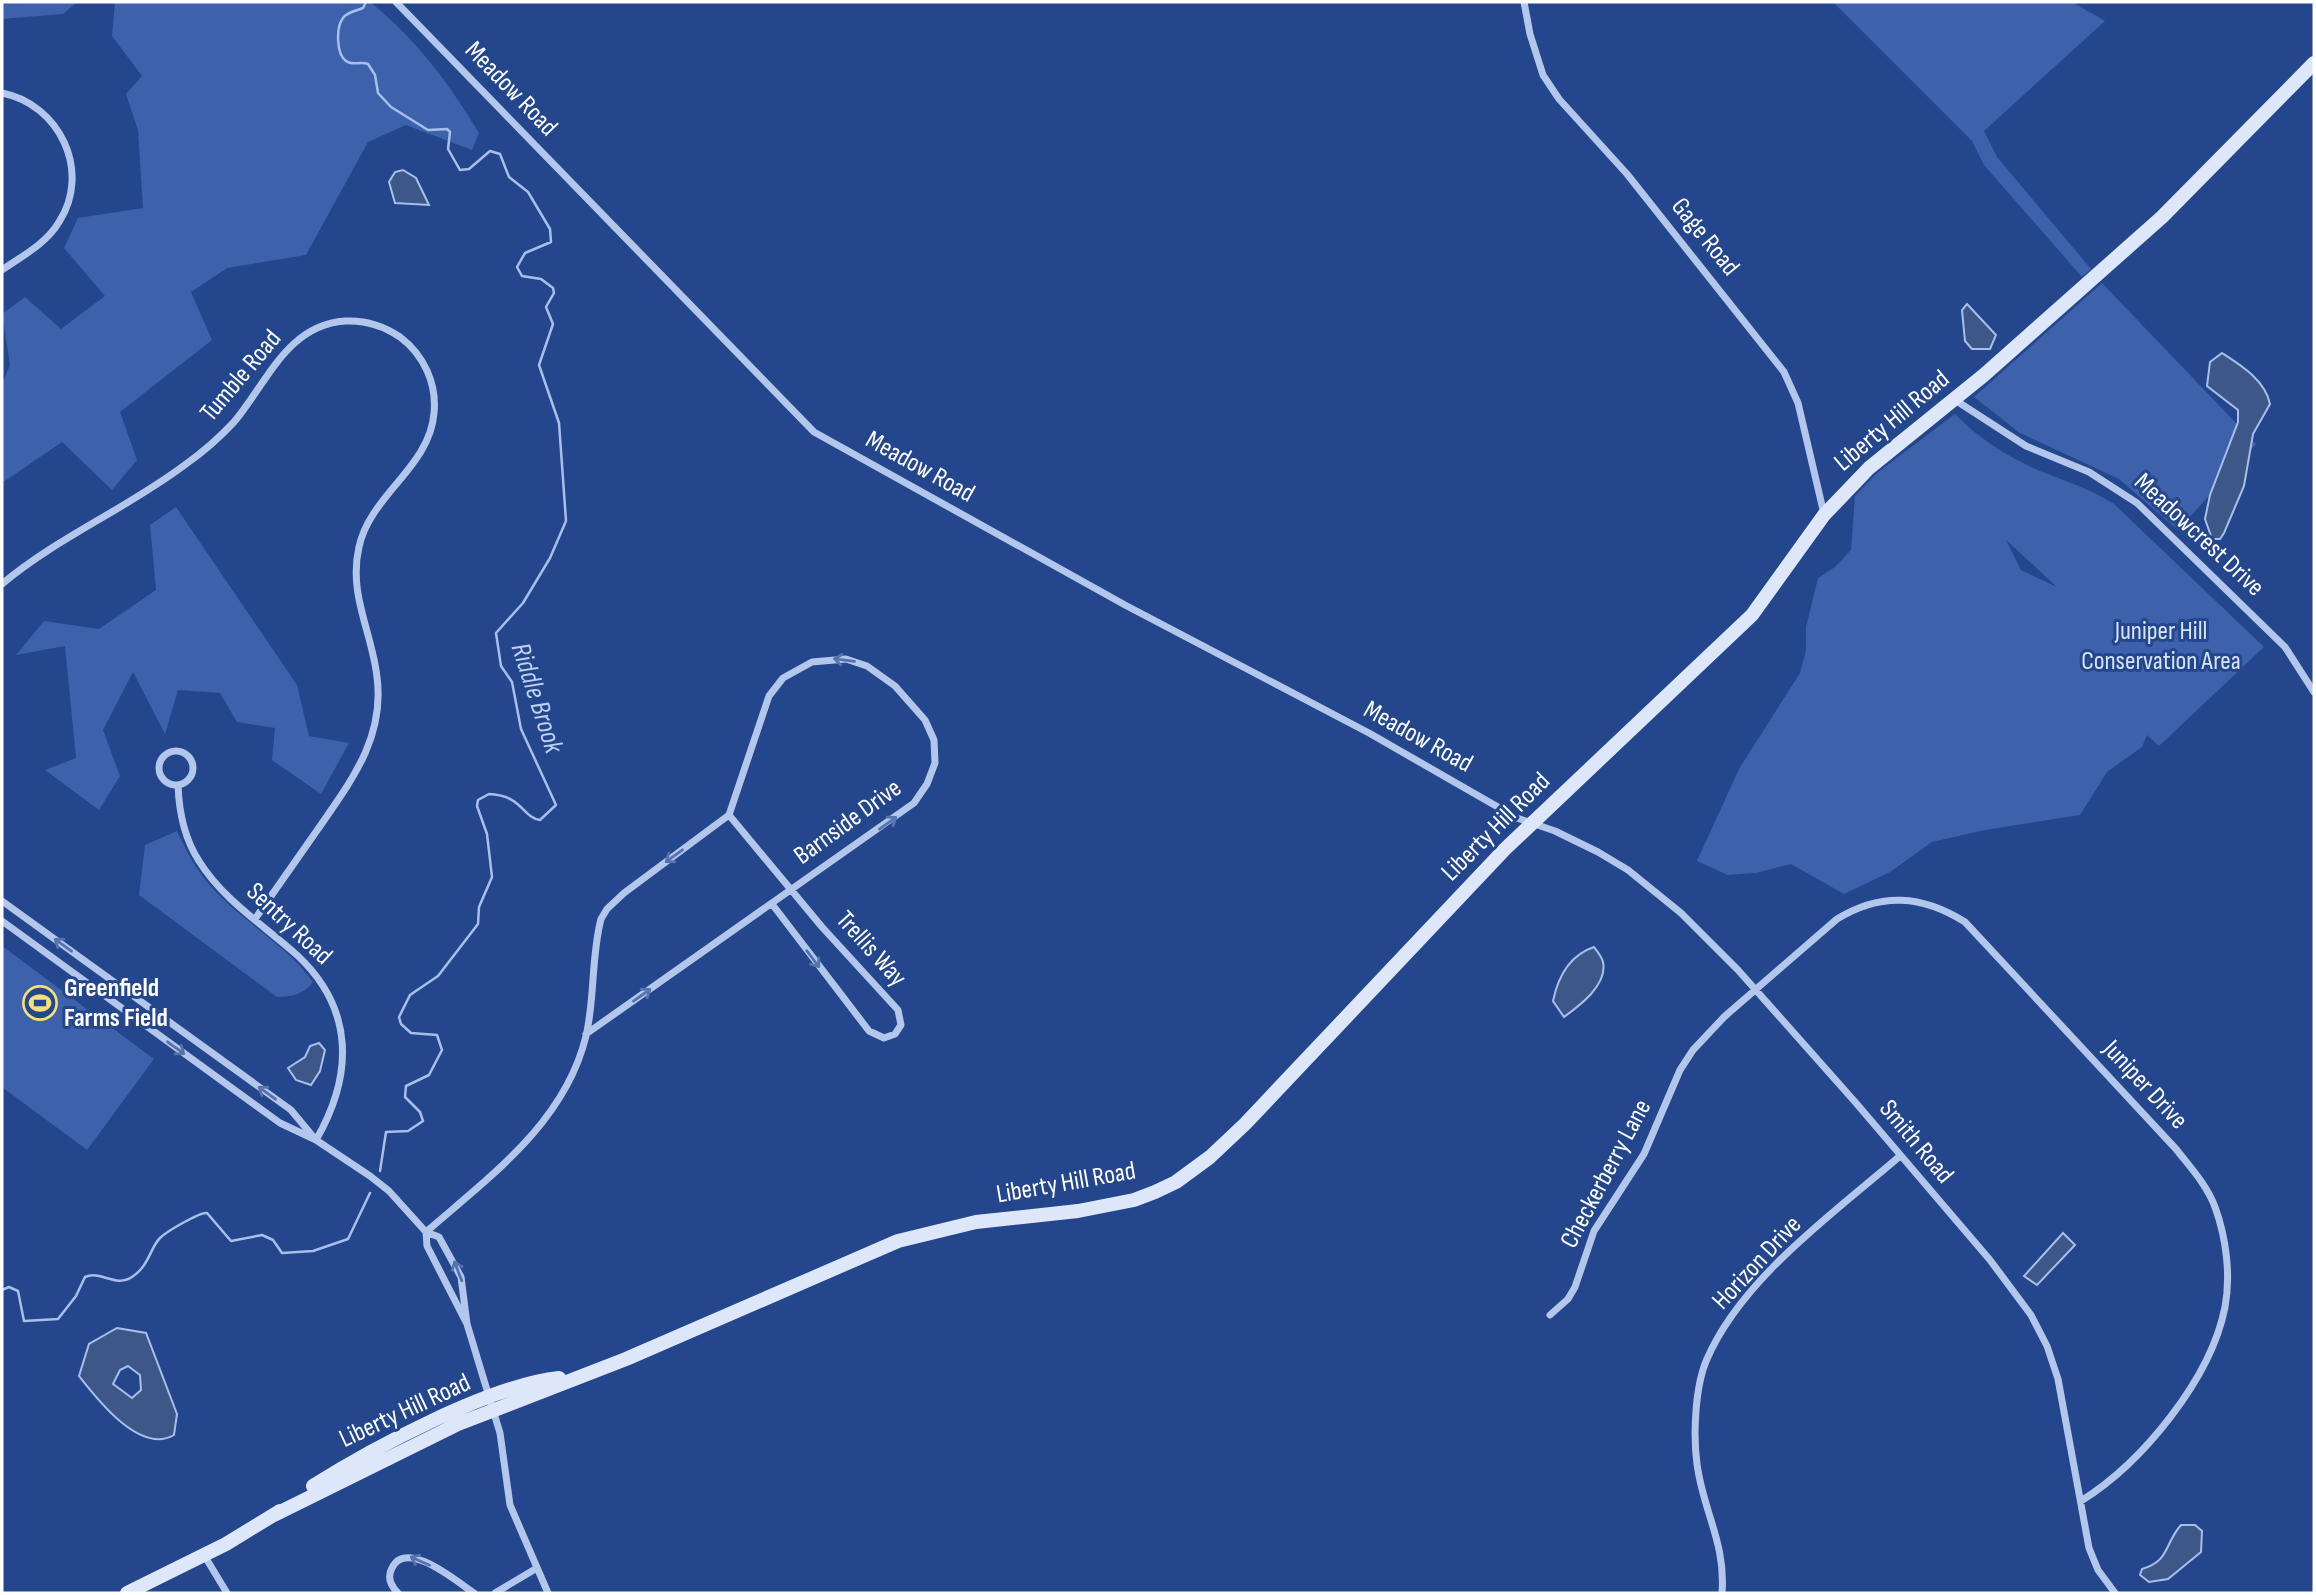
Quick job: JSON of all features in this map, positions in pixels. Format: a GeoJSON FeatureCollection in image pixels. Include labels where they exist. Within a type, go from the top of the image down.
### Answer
{"type":"FeatureCollection","features":[{"type":"Feature","properties":{"kind":"street","name":"Gage Road"},"geometry":{"type":"LineString","coordinates":[[1524,2],[1530,34],[1543,75],[1554,91],[1627,174],[1784,372],[1798,403],[1824,515]]}},
{"type":"Feature","properties":{"kind":"street","name":"Meadow Road"},"geometry":{"type":"LineString","coordinates":[[399,4],[814,432],[1125,605],[1369,733],[1532,824]]}},
{"type":"Feature","properties":{"kind":"street","name":"Liberty Hill Road"},"geometry":{"type":"LineString","coordinates":[[127,1593],[226,1544],[341,1469],[535,1383],[568,1379],[674,1339],[898,1241],[976,1222],[1078,1211],[1134,1200],[1176,1182],[1210,1157],[1245,1124],[1418,940],[1532,824],[1752,615],[1824,515],[1869,468],[1955,400],[2162,217],[2314,63]]}},
{"type":"Feature","properties":{"kind":"street"},"geometry":{"type":"LineString","coordinates":[[2,93],[36,107],[57,127],[69,152],[72,181],[66,208],[52,232],[2,270]]}},
{"type":"Feature","properties":{"kind":"street","name":"Tumble Road"},"geometry":{"type":"LineString","coordinates":[[2,583],[198,455],[235,421],[288,348],[309,332],[349,321],[377,325],[402,339],[421,360],[433,393],[432,429],[419,454],[370,518],[356,559],[358,599],[378,680],[378,714],[373,737],[357,773],[255,919]]}},
{"type":"Feature","properties":{"kind":"street","name":"Meadowcrest Drive"},"geometry":{"type":"LineString","coordinates":[[1955,400],[2026,446],[2089,472],[2137,503],[2278,639],[2314,692]]}},
{"type":"Feature","properties":{"kind":"street","name":"Barnside Drive"},"geometry":{"type":"LineString","coordinates":[[586,1034],[906,810],[922,794],[932,774],[936,751],[931,730],[918,711],[886,678],[857,661],[823,659],[792,671],[775,687],[764,706],[729,815]]}},
{"type":"Feature","properties":{"kind":"street"},"geometry":{"type":"LineString","coordinates":[[177,750],[191,759],[194,770],[188,780],[178,785],[166,782],[159,768],[162,757],[177,750]]}},
{"type":"Feature","properties":{"kind":"street","name":"Sentry Road"},"geometry":{"type":"LineString","coordinates":[[178,785],[180,817],[197,859],[220,888],[314,973],[326,991],[338,1021],[343,1053],[340,1088],[335,1105],[316,1140]]}},
{"type":"Feature","properties":{"kind":"street"},"geometry":{"type":"LineString","coordinates":[[426,1232],[535,1134],[565,1086],[586,1034],[598,931],[607,909],[729,815]]}},
{"type":"Feature","properties":{"kind":"street","name":"Trellis Way"},"geometry":{"type":"LineString","coordinates":[[729,815],[898,1010],[901,1025],[895,1034],[884,1038],[869,1031],[772,904]]}},
{"type":"Feature","properties":{"kind":"street","name":"Smith Road"},"geometry":{"type":"LineString","coordinates":[[1532,824],[1555,831],[1628,870],[1681,913],[1757,990],[2012,1286],[2047,1346],[2063,1401],[2093,1559],[2115,1593]]}},
{"type":"Feature","properties":{"kind":"street","name":"Juniper Drive"},"geometry":{"type":"LineString","coordinates":[[1757,990],[1837,919],[1857,907],[1902,899],[1924,902],[1946,910],[1965,922],[1989,947],[2197,1176],[2214,1205],[2226,1261],[2225,1307],[2215,1340],[2163,1427],[2117,1476],[2081,1501]]}},
{"type":"Feature","properties":{"kind":"street"},"geometry":{"type":"LineString","coordinates":[[2,901],[291,1110],[316,1140]]}},
{"type":"Feature","properties":{"kind":"street"},"geometry":{"type":"LineString","coordinates":[[2,921],[280,1123],[316,1140],[389,1191],[426,1232],[439,1237],[454,1261],[466,1300],[467,1324]]}},
{"type":"Feature","properties":{"kind":"street","name":"Checkerberry Lane"},"geometry":{"type":"LineString","coordinates":[[1550,1315],[1568,1299],[1575,1287],[1594,1231],[1650,1144],[1680,1070],[1708,1033],[1757,990]]}},
{"type":"Feature","properties":{"kind":"street","name":"Horizon Drive"},"geometry":{"type":"LineString","coordinates":[[1722,1593],[1721,1544],[1697,1464],[1697,1405],[1706,1360],[1734,1312],[1758,1285],[1804,1240],[1900,1156]]}},
{"type":"Feature","properties":{"kind":"street"},"geometry":{"type":"LineString","coordinates":[[426,1232],[427,1246],[467,1324],[500,1433],[506,1490],[548,1593]]}},
{"type":"Feature","properties":{"kind":"street"},"geometry":{"type":"LineString","coordinates":[[204,1555],[227,1593]]}},
{"type":"Feature","properties":{"kind":"street"},"geometry":{"type":"LineString","coordinates":[[398,1593],[393,1587],[390,1574],[396,1562],[408,1556],[421,1559],[474,1593]]}},
{"type":"Feature","properties":{"kind":"street"},"geometry":{"type":"LineString","coordinates":[[495,1593],[537,1568]]}},
{"type":"Feature","properties":{"kind":"green space"},"geometry":{"type":"Polygon","coordinates":[[[2,2],[77,2],[63,14],[2,19],[2,2]]]}},
{"type":"Feature","properties":{"kind":"green space"},"geometry":{"type":"Polygon","coordinates":[[[115,2],[370,2],[417,47],[456,97],[479,133],[472,150],[406,125],[368,142],[306,255],[227,268],[191,292],[212,340],[120,412],[137,460],[112,490],[62,442],[2,483],[2,384],[10,365],[2,314],[25,297],[61,329],[105,296],[64,248],[78,218],[143,208],[138,130],[126,94],[142,76],[112,36],[115,2]]]}},
{"type":"Feature","properties":{"kind":"green space"},"geometry":{"type":"Polygon","coordinates":[[[1833,2],[2072,2],[2105,21],[1984,131],[1997,157],[2091,269],[2082,277],[1984,165],[1972,141],[1833,2]]]}},
{"type":"Feature","properties":{"kind":"green space"},"geometry":{"type":"Polygon","coordinates":[[[2102,283],[2256,444],[2178,530],[2119,479],[2020,433],[1974,397],[2102,283]]]}},
{"type":"Feature","properties":{"kind":"green space","name":"Juniper Hill Conservation Area"},"geometry":{"type":"Polygon","coordinates":[[[1955,414],[1982,438],[2013,458],[2114,504],[2264,647],[2159,746],[2147,735],[2142,747],[2107,772],[2080,815],[1985,830],[1932,842],[1890,872],[1844,894],[1791,864],[1756,873],[1728,875],[1697,861],[1739,769],[1800,673],[1806,650],[1806,627],[1818,578],[1835,567],[1851,550],[1855,496],[1877,473],[1955,414]],[[2006,540],[2021,570],[2057,587],[2006,540]]]}},
{"type":"Feature","properties":{"kind":"green space"},"geometry":{"type":"Polygon","coordinates":[[[176,507],[297,685],[309,736],[349,743],[321,794],[272,760],[275,728],[237,722],[220,693],[178,690],[165,734],[133,672],[103,730],[120,776],[99,810],[45,770],[76,758],[65,646],[16,655],[44,621],[99,629],[156,590],[150,525],[176,507]]]}},
{"type":"Feature","properties":{"kind":"green space"},"geometry":{"type":"Polygon","coordinates":[[[177,831],[194,864],[211,887],[303,969],[313,982],[306,989],[293,995],[277,997],[139,895],[145,845],[177,831]]]}},
{"type":"Feature","properties":{"kind":"green space","name":"Greenfield Farms Field"},"geometry":{"type":"Polygon","coordinates":[[[2,946],[154,1059],[87,1150],[2,1087],[2,946]]]}},
{"type":"Feature","properties":{"kind":"shaded area"},"geometry":{"type":"Polygon","coordinates":[[[403,170],[416,178],[429,205],[395,203],[389,182],[395,172],[403,170]]]}},
{"type":"Feature","properties":{"kind":"shaded area"},"geometry":{"type":"Polygon","coordinates":[[[1967,304],[1996,335],[1990,349],[1972,349],[1965,341],[1962,310],[1967,304]]]}},
{"type":"Feature","properties":{"kind":"shaded area"},"geometry":{"type":"Polygon","coordinates":[[[2222,353],[2258,381],[2270,404],[2253,434],[2244,486],[2224,533],[2220,539],[2212,539],[2205,519],[2210,495],[2238,422],[2238,410],[2207,386],[2210,362],[2222,353]]]}},
{"type":"Feature","properties":{"kind":"shaded area"},"geometry":{"type":"Polygon","coordinates":[[[1594,947],[1603,962],[1601,979],[1591,994],[1564,1017],[1553,1001],[1558,984],[1572,961],[1594,947]]]}},
{"type":"Feature","properties":{"kind":"shaded area"},"geometry":{"type":"Polygon","coordinates":[[[319,1043],[325,1050],[320,1071],[311,1085],[296,1080],[288,1068],[305,1057],[310,1046],[319,1043]]]}},
{"type":"Feature","properties":{"kind":"shaded area"},"geometry":{"type":"Polygon","coordinates":[[[2063,1233],[2075,1245],[2037,1285],[2024,1276],[2063,1233]]]}},
{"type":"Feature","properties":{"kind":"shaded area"},"geometry":{"type":"Polygon","coordinates":[[[117,1328],[146,1333],[177,1414],[174,1435],[161,1439],[147,1437],[120,1422],[108,1410],[79,1376],[89,1344],[117,1328]],[[128,1366],[120,1370],[113,1384],[132,1398],[141,1390],[140,1375],[128,1366]]]}},
{"type":"Feature","properties":{"kind":"shaded area"},"geometry":{"type":"Polygon","coordinates":[[[2181,1525],[2195,1525],[2202,1531],[2201,1552],[2168,1579],[2149,1582],[2140,1575],[2142,1569],[2162,1557],[2181,1525]]]}},
{"type":"Feature","properties":{"kind":"waterway","name":"Riddle Brook"},"geometry":{"type":"LineString","coordinates":[[366,2],[363,8],[347,14],[341,22],[338,40],[343,58],[351,63],[368,64],[375,75],[378,93],[391,107],[428,130],[447,129],[450,132],[448,149],[460,170],[469,169],[490,151],[500,154],[509,177],[528,192],[550,229],[551,242],[525,253],[517,267],[522,276],[541,279],[553,288],[554,293],[546,307],[553,324],[539,365],[559,423],[566,521],[550,558],[523,603],[496,633],[501,666],[512,682],[521,729],[556,805],[540,820],[500,795],[489,794],[478,800],[477,806],[487,834],[492,877],[479,907],[478,924],[438,976],[410,995],[399,1017],[401,1024],[411,1033],[437,1035],[442,1050],[429,1075],[406,1086],[405,1097],[420,1112],[423,1121],[408,1131],[386,1132],[380,1171]]}},
{"type":"Feature","properties":{"kind":"waterway","name":"Riddle Brook"},"geometry":{"type":"LineString","coordinates":[[2,1290],[9,1287],[18,1291],[24,1321],[58,1319],[76,1296],[85,1277],[91,1275],[120,1281],[132,1277],[142,1268],[160,1238],[198,1216],[207,1213],[231,1241],[262,1235],[273,1240],[282,1253],[313,1251],[348,1239],[370,1193]]}},
{"type":"Feature","properties":{"kind":"place","name":"Greenfield Farms Field"},"geometry":{"type":"Point","coordinates":[40,1003]}}]}
